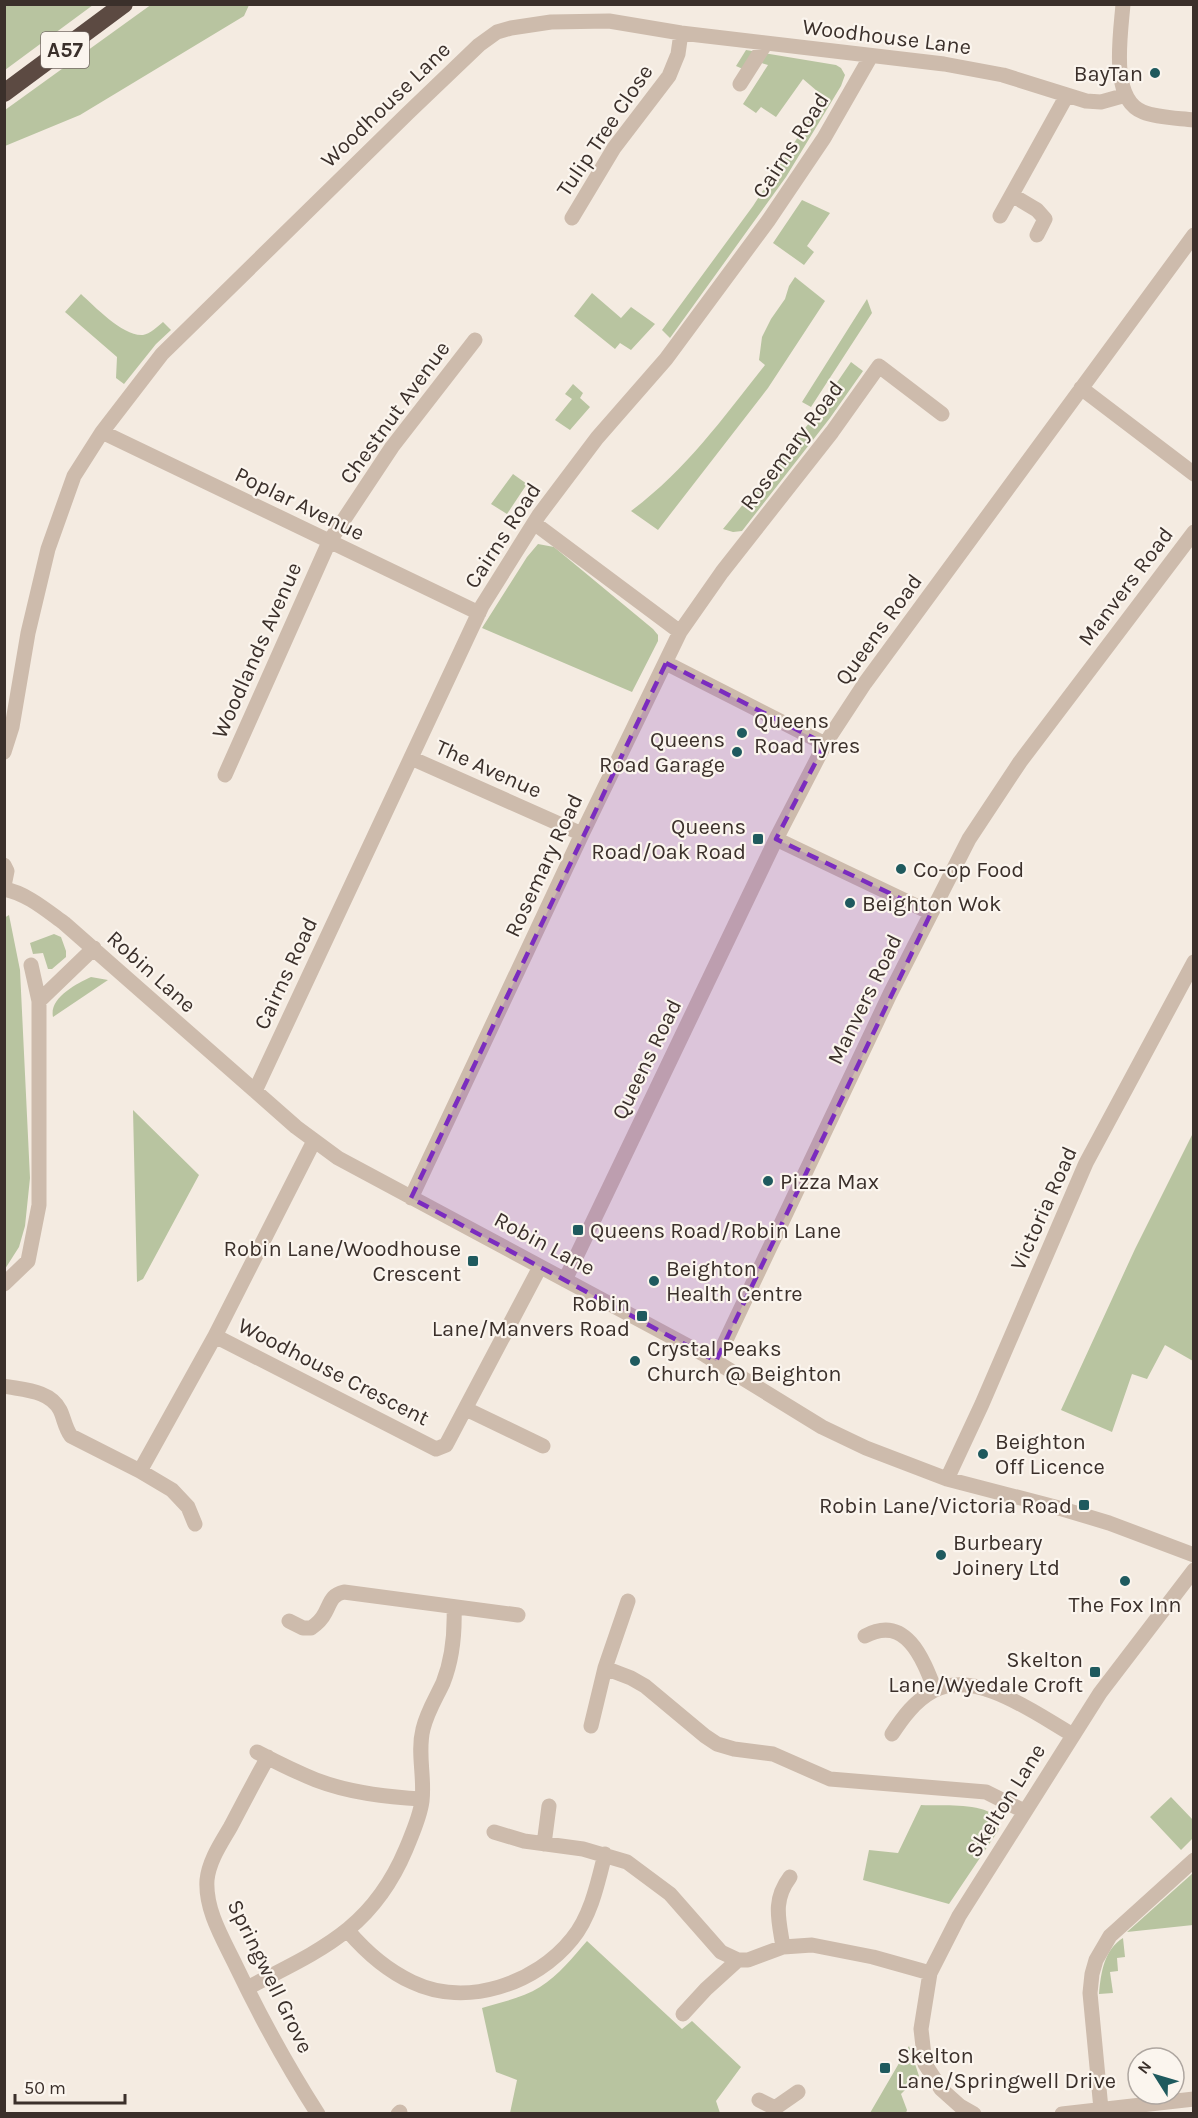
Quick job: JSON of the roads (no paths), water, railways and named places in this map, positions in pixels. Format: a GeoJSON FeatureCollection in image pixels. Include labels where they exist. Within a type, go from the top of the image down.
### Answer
{"type":"FeatureCollection","features":[{"type":"Feature","properties":{"kind":"highway","name":"A57"},"geometry":{"type":"LineString","coordinates":[[4,93],[124,4]]}},
{"type":"Feature","properties":{"kind":"street"},"geometry":{"type":"LineString","coordinates":[[1123,4],[1120,66],[1126,95],[1142,112],[1194,120]]}},
{"type":"Feature","properties":{"kind":"street","name":"Woodhouse Lane"},"geometry":{"type":"LineString","coordinates":[[4,752],[12,727],[28,633],[48,549],[74,476],[102,432],[162,354],[408,113],[479,45],[497,32],[551,22],[609,21],[681,33],[944,64],[1003,75],[1066,97],[1094,102],[1126,95]]}},
{"type":"Feature","properties":{"kind":"street","name":"Tulip Tree Close"},"geometry":{"type":"LineString","coordinates":[[572,218],[614,148],[641,110],[664,86],[675,66],[681,33]]}},
{"type":"Feature","properties":{"kind":"street"},"geometry":{"type":"LineString","coordinates":[[740,84],[766,43]]}},
{"type":"Feature","properties":{"kind":"street","name":"Cairns Road"},"geometry":{"type":"LineString","coordinates":[[255,1091],[478,613],[534,523],[604,430],[666,359],[768,221],[824,138],[871,56]]}},
{"type":"Feature","properties":{"kind":"street"},"geometry":{"type":"LineString","coordinates":[[1000,216],[1066,97]]}},
{"type":"Feature","properties":{"kind":"street"},"geometry":{"type":"LineString","coordinates":[[1012,195],[1037,210],[1045,219],[1037,235]]}},
{"type":"Feature","properties":{"kind":"street","name":"Queens Road"},"geometry":{"type":"LineString","coordinates":[[565,1280],[776,839],[825,744],[865,682],[1194,235]]}},
{"type":"Feature","properties":{"kind":"street","name":"Chestnut Avenue"},"geometry":{"type":"LineString","coordinates":[[329,542],[392,447],[475,340]]}},
{"type":"Feature","properties":{"kind":"street","name":"Rosemary Road"},"geometry":{"type":"LineString","coordinates":[[411,1198],[582,834],[680,633],[722,572],[832,432],[879,366],[942,414]]}},
{"type":"Feature","properties":{"kind":"street"},"geometry":{"type":"LineString","coordinates":[[1081,388],[1194,474]]}},
{"type":"Feature","properties":{"kind":"street","name":"Poplar Avenue"},"geometry":{"type":"LineString","coordinates":[[102,432],[478,613]]}},
{"type":"Feature","properties":{"kind":"street"},"geometry":{"type":"LineString","coordinates":[[534,523],[680,633]]}},
{"type":"Feature","properties":{"kind":"street","name":"Manvers Road"},"geometry":{"type":"LineString","coordinates":[[716,1361],[969,839],[1020,762],[1194,532]]}},
{"type":"Feature","properties":{"kind":"street","name":"Woodlands Avenue"},"geometry":{"type":"LineString","coordinates":[[225,775],[329,542]]}},
{"type":"Feature","properties":{"kind":"street"},"geometry":{"type":"LineString","coordinates":[[666,663],[825,744]]}},
{"type":"Feature","properties":{"kind":"street","name":"The Avenue"},"geometry":{"type":"LineString","coordinates":[[411,758],[582,834]]}},
{"type":"Feature","properties":{"kind":"street"},"geometry":{"type":"LineString","coordinates":[[776,839],[931,914]]}},
{"type":"Feature","properties":{"kind":"street"},"geometry":{"type":"LineString","coordinates":[[4,865],[6,871],[4,888]]}},
{"type":"Feature","properties":{"kind":"street","name":"Robin Lane"},"geometry":{"type":"LineString","coordinates":[[4,888],[44,908],[94,948],[296,1127],[338,1158],[716,1361],[822,1427],[866,1448],[946,1479],[1109,1523],[1194,1555]]}},
{"type":"Feature","properties":{"kind":"street"},"geometry":{"type":"LineString","coordinates":[[39,1001],[94,948]]}},
{"type":"Feature","properties":{"kind":"street","name":"Victoria Road"},"geometry":{"type":"LineString","coordinates":[[946,1479],[982,1404],[1086,1163],[1194,962]]}},
{"type":"Feature","properties":{"kind":"street"},"geometry":{"type":"LineString","coordinates":[[4,1284],[28,1261],[39,1205],[39,1001],[31,965]]}},
{"type":"Feature","properties":{"kind":"street"},"geometry":{"type":"LineString","coordinates":[[140,1471],[215,1336],[314,1141]]}},
{"type":"Feature","properties":{"kind":"street","name":"Woodhouse Crescent"},"geometry":{"type":"LineString","coordinates":[[215,1336],[436,1449],[446,1445],[540,1267]]}},
{"type":"Feature","properties":{"kind":"street"},"geometry":{"type":"LineString","coordinates":[[4,1386],[38,1393],[49,1398],[60,1411],[71,1436],[140,1471],[181,1498],[188,1507],[195,1524]]}},
{"type":"Feature","properties":{"kind":"street"},"geometry":{"type":"LineString","coordinates":[[466,1409],[543,1446]]}},
{"type":"Feature","properties":{"kind":"street","name":"Skelton Lane"},"geometry":{"type":"LineString","coordinates":[[974,2114],[960,2106],[933,2080],[924,2064],[921,2029],[930,1973],[959,1916],[1100,1693],[1194,1570]]}},
{"type":"Feature","properties":{"kind":"street"},"geometry":{"type":"LineString","coordinates":[[289,1621],[303,1628],[311,1628],[325,1614],[330,1600],[336,1594],[344,1592],[518,1615]]}},
{"type":"Feature","properties":{"kind":"street"},"geometry":{"type":"LineString","coordinates":[[591,1726],[605,1668],[628,1601]]}},
{"type":"Feature","properties":{"kind":"street"},"geometry":{"type":"LineString","coordinates":[[247,1988],[348,1931],[385,1891],[398,1869],[422,1799],[423,1728],[452,1655],[455,1636],[454,1607]]}},
{"type":"Feature","properties":{"kind":"street"},"geometry":{"type":"LineString","coordinates":[[865,1636],[874,1631],[888,1630],[904,1636],[916,1648],[935,1690]]}},
{"type":"Feature","properties":{"kind":"street"},"geometry":{"type":"LineString","coordinates":[[605,1668],[632,1678],[645,1686],[717,1744],[734,1749],[773,1754],[830,1779],[986,1791],[1024,1811]]}},
{"type":"Feature","properties":{"kind":"street"},"geometry":{"type":"LineString","coordinates":[[892,1734],[916,1704],[935,1690],[955,1685],[972,1685],[993,1691],[1073,1735]]}},
{"type":"Feature","properties":{"kind":"street","name":"Springwell Grove"},"geometry":{"type":"LineString","coordinates":[[318,2114],[277,2047],[247,1988],[211,1908],[207,1878],[216,1853],[262,1754],[316,1780],[344,1788],[378,1796],[422,1799]]}},
{"type":"Feature","properties":{"kind":"street"},"geometry":{"type":"LineString","coordinates":[[544,1844],[549,1806]]}},
{"type":"Feature","properties":{"kind":"street"},"geometry":{"type":"LineString","coordinates":[[494,1832],[524,1841],[561,1845],[606,1854],[627,1862],[676,1901],[721,1952],[738,1960],[748,1960],[783,1947],[812,1944],[873,1957],[930,1973]]}},
{"type":"Feature","properties":{"kind":"street"},"geometry":{"type":"LineString","coordinates":[[348,1931],[372,1956],[412,1983],[451,1992],[496,1989],[538,1970],[573,1938],[585,1917],[606,1854]]}},
{"type":"Feature","properties":{"kind":"street"},"geometry":{"type":"LineString","coordinates":[[1101,2109],[1090,1993],[1096,1960],[1110,1936],[1194,1860]]}},
{"type":"Feature","properties":{"kind":"street"},"geometry":{"type":"LineString","coordinates":[[783,1947],[777,1904],[784,1885],[790,1877]]}},
{"type":"Feature","properties":{"kind":"street"},"geometry":{"type":"LineString","coordinates":[[683,2014],[738,1960]]}},
{"type":"Feature","properties":{"kind":"street"},"geometry":{"type":"LineString","coordinates":[[759,2100],[774,2111],[798,2092]]}},
{"type":"Feature","properties":{"kind":"street"},"geometry":{"type":"LineString","coordinates":[[1062,2114],[1194,2099]]}},
{"type":"Feature","properties":{"kind":"place","name":"BayTan"},"geometry":{"type":"Point","coordinates":[1155,73]}},
{"type":"Feature","properties":{"kind":"place","name":"Queens Road Tyres"},"geometry":{"type":"Point","coordinates":[742,733]}},
{"type":"Feature","properties":{"kind":"place","name":"Queens Road Garage"},"geometry":{"type":"Point","coordinates":[737,752]}},
{"type":"Feature","properties":{"kind":"place","name":"Queens Road/Oak Road"},"geometry":{"type":"Point","coordinates":[758,839]}},
{"type":"Feature","properties":{"kind":"place","name":"Co-op Food"},"geometry":{"type":"Point","coordinates":[901,869]}},
{"type":"Feature","properties":{"kind":"place","name":"Beighton Wok"},"geometry":{"type":"Point","coordinates":[850,903]}},
{"type":"Feature","properties":{"kind":"place","name":"Pizza Max"},"geometry":{"type":"Point","coordinates":[768,1181]}},
{"type":"Feature","properties":{"kind":"place","name":"Queens Road/Robin Lane"},"geometry":{"type":"Point","coordinates":[578,1230]}},
{"type":"Feature","properties":{"kind":"place","name":"Robin Lane/Woodhouse Crescent"},"geometry":{"type":"Point","coordinates":[473,1261]}},
{"type":"Feature","properties":{"kind":"place","name":"Beighton Health Centre"},"geometry":{"type":"Point","coordinates":[654,1281]}},
{"type":"Feature","properties":{"kind":"place","name":"Robin Lane/Manvers Road"},"geometry":{"type":"Point","coordinates":[642,1316]}},
{"type":"Feature","properties":{"kind":"place","name":"Crystal Peaks Church @ Beighton"},"geometry":{"type":"Point","coordinates":[635,1361]}},
{"type":"Feature","properties":{"kind":"place","name":"Beighton Off Licence"},"geometry":{"type":"Point","coordinates":[983,1454]}},
{"type":"Feature","properties":{"kind":"place","name":"Robin Lane/Victoria Road"},"geometry":{"type":"Point","coordinates":[1084,1505]}},
{"type":"Feature","properties":{"kind":"place","name":"Burbeary Joinery Ltd"},"geometry":{"type":"Point","coordinates":[941,1555]}},
{"type":"Feature","properties":{"kind":"place","name":"The Fox Inn"},"geometry":{"type":"Point","coordinates":[1125,1581]}},
{"type":"Feature","properties":{"kind":"place","name":"Skelton Lane/Wyedale Croft"},"geometry":{"type":"Point","coordinates":[1095,1672]}},
{"type":"Feature","properties":{"kind":"place","name":"Skelton Lane/Springwell Drive"},"geometry":{"type":"Point","coordinates":[885,2068]}}]}
